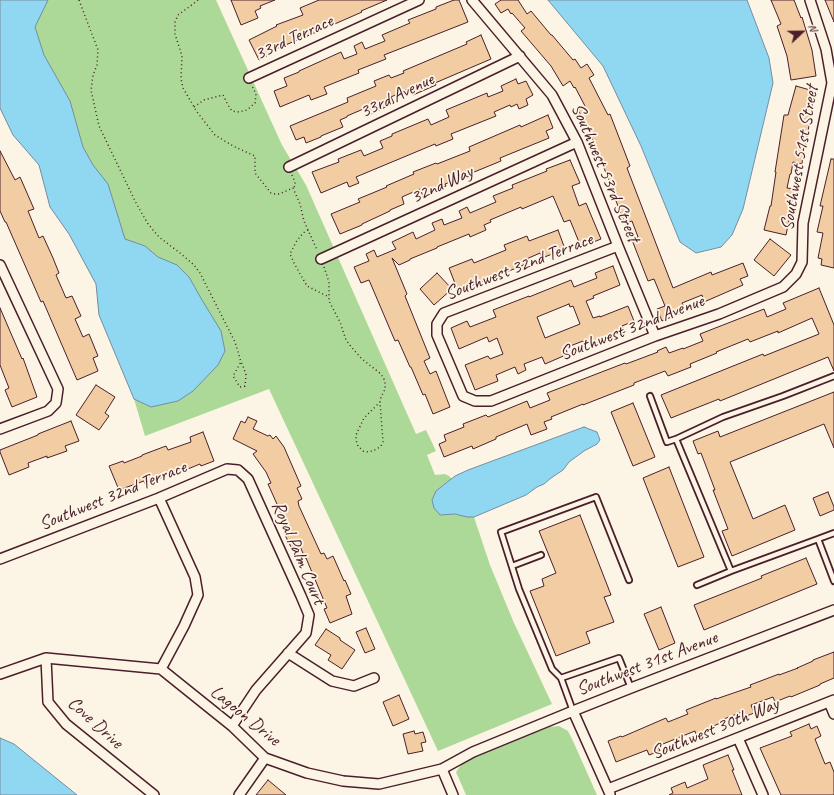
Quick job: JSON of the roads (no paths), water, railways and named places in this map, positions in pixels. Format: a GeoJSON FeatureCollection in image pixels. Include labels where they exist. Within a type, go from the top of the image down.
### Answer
{"type":"FeatureCollection","features":[{"type":"Feature","properties":{"kind":"street","name":"33rd Terrace"},"geometry":{"type":"LineString","coordinates":[[249,78],[419,0]]}},
{"type":"Feature","properties":{"kind":"street","name":"Southwest 53rd Street"},"geometry":{"type":"LineString","coordinates":[[472,0],[552,95],[577,142],[654,336]]}},
{"type":"Feature","properties":{"kind":"street","name":"Southwest 51st Street"},"geometry":{"type":"LineString","coordinates":[[796,274],[802,262],[803,223],[833,83],[826,49],[810,0]]}},
{"type":"Feature","properties":{"kind":"street","name":"33rd Avenue"},"geometry":{"type":"LineString","coordinates":[[289,167],[520,56]]}},
{"type":"Feature","properties":{"kind":"street","name":"32nd Way"},"geometry":{"type":"LineString","coordinates":[[321,259],[577,142]]}},
{"type":"Feature","properties":{"kind":"street","name":"Southwest 32nd Terrace"},"geometry":{"type":"LineString","coordinates":[[475,401],[463,396],[437,335],[437,324],[444,313],[618,246]]}},
{"type":"Feature","properties":{"kind":"street"},"geometry":{"type":"LineString","coordinates":[[0,264],[58,388],[56,403],[48,411],[0,429]]}},
{"type":"Feature","properties":{"kind":"street","name":"Southwest 32nd Avenue"},"geometry":{"type":"LineString","coordinates":[[475,401],[491,401],[654,336],[719,314],[783,287],[796,274]]}},
{"type":"Feature","properties":{"kind":"street","name":"Southwest 32nd Terrace"},"geometry":{"type":"LineString","coordinates":[[0,559],[159,498],[226,469],[238,470]]}},
{"type":"Feature","properties":{"kind":"street","name":"Royal Palm Court"},"geometry":{"type":"LineString","coordinates":[[232,726],[256,690],[306,633],[309,615],[248,479],[238,470]]}},
{"type":"Feature","properties":{"kind":"street"},"geometry":{"type":"LineString","coordinates":[[0,674],[46,658],[161,669],[184,626],[198,594],[195,577],[159,498]]}},
{"type":"Feature","properties":{"kind":"street","name":"Southwest 31st Avenue"},"geometry":{"type":"LineString","coordinates":[[473,752],[631,688],[834,610]]}},
{"type":"Feature","properties":{"kind":"street"},"geometry":{"type":"LineString","coordinates":[[288,653],[332,681],[354,686],[374,678]]}},
{"type":"Feature","properties":{"kind":"street","name":"Cove Drive"},"geometry":{"type":"LineString","coordinates":[[46,658],[48,702],[66,724],[154,795]]}},
{"type":"Feature","properties":{"kind":"street","name":"Lagoon Drive"},"geometry":{"type":"LineString","coordinates":[[161,669],[232,726],[265,758],[307,773],[343,781],[379,784],[442,769],[473,752]]}},
{"type":"Feature","properties":{"kind":"street"},"geometry":{"type":"LineString","coordinates":[[831,701],[834,714]]}},
{"type":"Feature","properties":{"kind":"street","name":"Southwest 30th Way"},"geometry":{"type":"LineString","coordinates":[[609,792],[831,701]]}},
{"type":"Feature","properties":{"kind":"street"},"geometry":{"type":"LineString","coordinates":[[573,711],[609,792]]}},
{"type":"Feature","properties":{"kind":"street"},"geometry":{"type":"LineString","coordinates":[[738,738],[763,795]]}},
{"type":"Feature","properties":{"kind":"street"},"geometry":{"type":"LineString","coordinates":[[239,795],[265,758]]}},
{"type":"Feature","properties":{"kind":"street"},"geometry":{"type":"LineString","coordinates":[[442,769],[453,795]]}},
{"type":"Feature","properties":{"kind":"lane"},"geometry":{"type":"LineString","coordinates":[[650,396],[667,442],[723,417],[784,396],[834,376]]}},
{"type":"Feature","properties":{"kind":"lane"},"geometry":{"type":"LineString","coordinates":[[676,439],[731,571]]}},
{"type":"Feature","properties":{"kind":"lane"},"geometry":{"type":"LineString","coordinates":[[573,711],[561,678],[552,669],[520,589],[500,532],[596,497],[629,580]]}},
{"type":"Feature","properties":{"kind":"lane"},"geometry":{"type":"LineString","coordinates":[[697,585],[834,533]]}},
{"type":"Feature","properties":{"kind":"lane"},"geometry":{"type":"LineString","coordinates":[[818,539],[834,581]]}},
{"type":"Feature","properties":{"kind":"lane"},"geometry":{"type":"LineString","coordinates":[[512,566],[541,555]]}},
{"type":"Feature","properties":{"kind":"lane"},"geometry":{"type":"LineString","coordinates":[[561,678],[619,658],[631,688]]}},
{"type":"Feature","properties":{"kind":"water"},"geometry":{"type":"Polygon","coordinates":[[[0,0],[48,0],[35,27],[44,55],[70,101],[83,147],[93,165],[108,184],[125,239],[145,246],[158,257],[177,265],[189,277],[221,331],[225,351],[218,365],[193,391],[178,401],[151,407],[134,399],[99,315],[96,284],[69,234],[50,207],[39,165],[13,135],[0,108],[0,0]]]}},
{"type":"Feature","properties":{"kind":"water"},"geometry":{"type":"Polygon","coordinates":[[[548,0],[747,0],[769,58],[773,83],[743,209],[732,235],[721,247],[696,253],[680,242],[641,146],[603,66],[548,0]]]}},
{"type":"Feature","properties":{"kind":"water"},"geometry":{"type":"Polygon","coordinates":[[[584,427],[597,432],[600,440],[597,444],[584,451],[569,462],[563,470],[526,495],[474,517],[455,514],[440,515],[434,508],[432,500],[436,491],[455,476],[584,427]]]}},
{"type":"Feature","properties":{"kind":"water"},"geometry":{"type":"Polygon","coordinates":[[[0,738],[14,744],[77,795],[0,795],[0,738]]]}}]}
